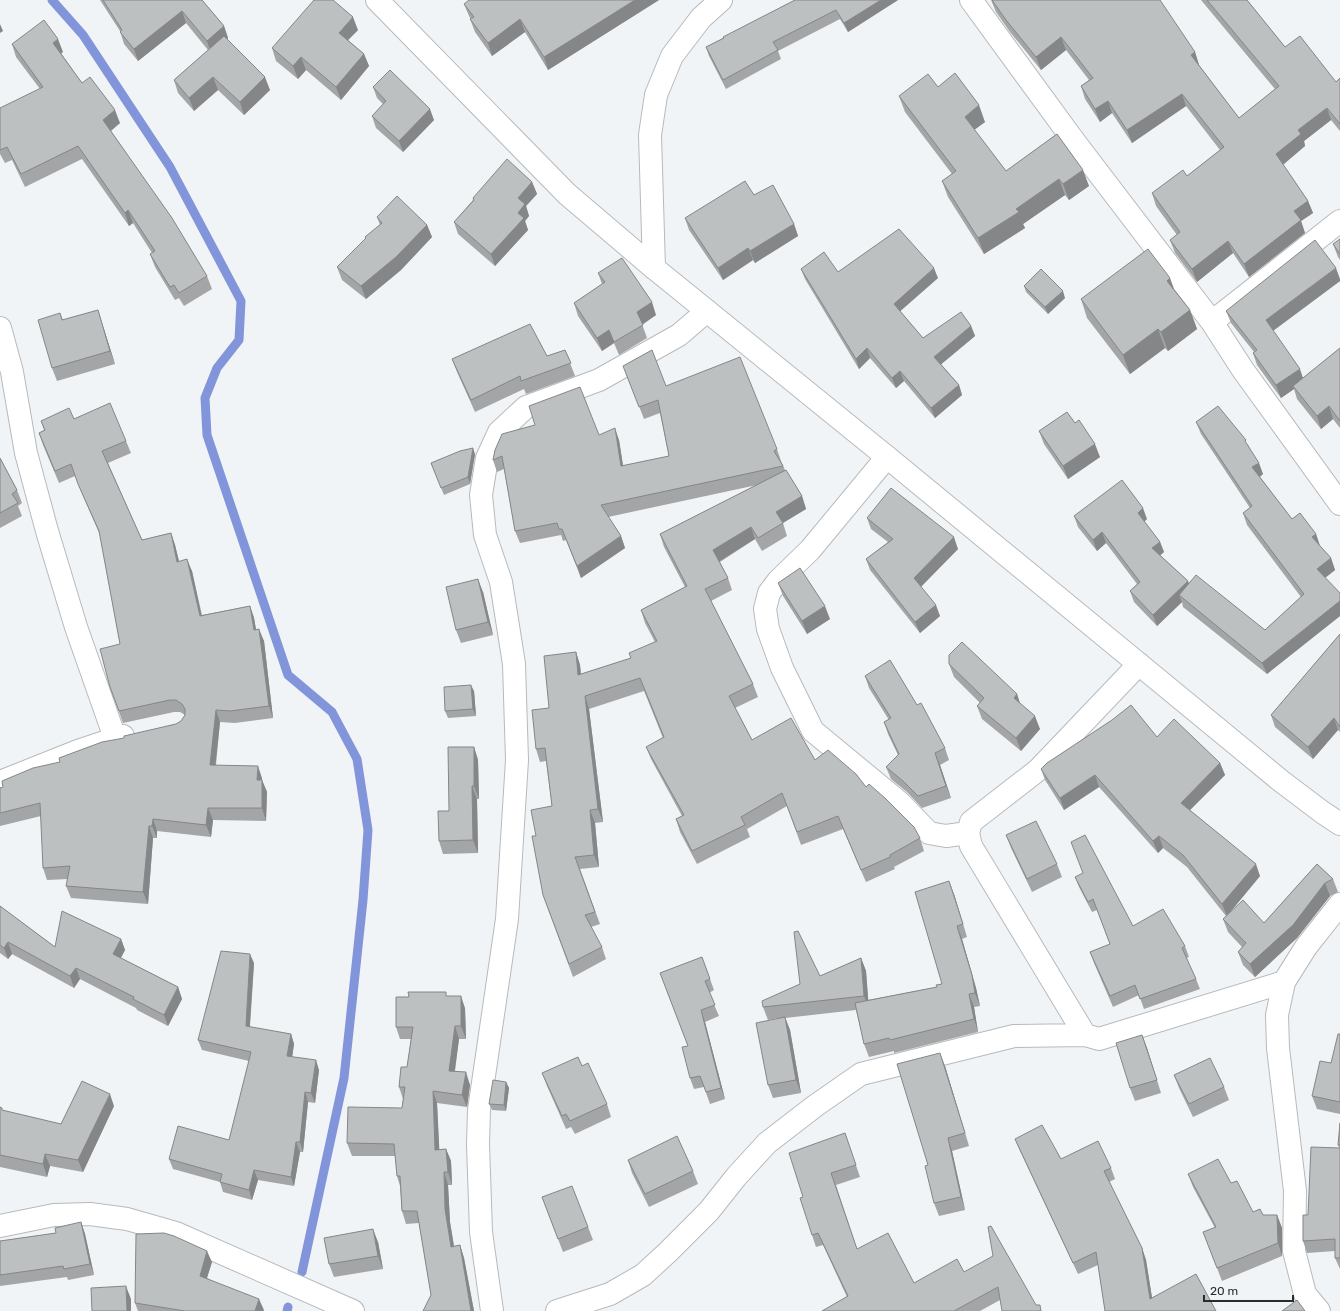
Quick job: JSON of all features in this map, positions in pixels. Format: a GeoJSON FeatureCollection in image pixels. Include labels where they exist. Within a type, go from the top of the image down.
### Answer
{"type":"FeatureCollection","features":[{"type":"Feature","properties":{"kind":"street"},"geometry":{"type":"LineString","coordinates":[[376,0],[567,194],[654,268],[887,457],[1281,781],[1340,824]]}},
{"type":"Feature","properties":{"kind":"street"},"geometry":{"type":"LineString","coordinates":[[654,268],[650,136],[656,95],[672,56],[700,18],[721,0]]}},
{"type":"Feature","properties":{"kind":"street"},"geometry":{"type":"LineString","coordinates":[[971,0],[1074,141],[1212,322],[1243,370],[1340,504]]}},
{"type":"Feature","properties":{"kind":"street"},"geometry":{"type":"LineString","coordinates":[[1212,322],[1340,221]]}},
{"type":"Feature","properties":{"kind":"street"},"geometry":{"type":"LineString","coordinates":[[492,1311],[481,1232],[478,1144],[479,1110],[508,919],[517,760],[514,664],[501,582],[485,535],[481,496],[487,458],[499,432],[526,408],[599,380],[679,335],[707,310]]}},
{"type":"Feature","properties":{"kind":"street"},"geometry":{"type":"LineString","coordinates":[[0,328],[12,372],[26,453],[47,531],[76,627],[115,738]]}},
{"type":"Feature","properties":{"kind":"street"},"geometry":{"type":"LineString","coordinates":[[887,457],[810,550],[778,581],[769,593],[765,609],[768,629],[782,668],[813,731],[899,802],[930,832],[946,836],[968,833]]}},
{"type":"Feature","properties":{"kind":"street"},"geometry":{"type":"LineString","coordinates":[[1085,1035],[970,846],[968,833],[971,822],[1038,770],[1139,664]]}},
{"type":"Feature","properties":{"kind":"street"},"geometry":{"type":"LineString","coordinates":[[0,782],[78,751],[115,738],[138,733]]}},
{"type":"Feature","properties":{"kind":"street"},"geometry":{"type":"LineString","coordinates":[[1319,1311],[1305,1294],[1294,1251],[1295,1191],[1278,1048],[1277,1014],[1284,982],[1306,947],[1340,904]]}},
{"type":"Feature","properties":{"kind":"street"},"geometry":{"type":"LineString","coordinates":[[557,1311],[610,1294],[643,1275],[709,1211],[736,1177],[767,1143],[815,1106],[861,1074],[1014,1036],[1085,1035],[1099,1040],[1284,982]]}},
{"type":"Feature","properties":{"kind":"street"},"geometry":{"type":"LineString","coordinates":[[0,1226],[23,1220],[61,1215],[90,1214],[127,1219],[176,1233],[353,1311]]}},
{"type":"Feature","properties":{"kind":"building"},"geometry":{"type":"Polygon","coordinates":[[[103,0],[202,0],[224,26],[207,41],[182,11],[134,49],[120,32],[122,30],[103,0]]]}},
{"type":"Feature","properties":{"kind":"building"},"geometry":{"type":"Polygon","coordinates":[[[314,0],[333,0],[353,17],[339,33],[364,54],[336,87],[301,57],[293,66],[272,48],[314,0]]]}},
{"type":"Feature","properties":{"kind":"building"},"geometry":{"type":"Polygon","coordinates":[[[469,0],[635,0],[544,57],[520,19],[488,43],[470,19],[474,17],[464,4],[469,0]]]}},
{"type":"Feature","properties":{"kind":"building"},"geometry":{"type":"Polygon","coordinates":[[[795,0],[881,0],[844,23],[836,10],[773,42],[778,50],[723,80],[706,47],[795,0]]]}},
{"type":"Feature","properties":{"kind":"building"},"geometry":{"type":"Polygon","coordinates":[[[992,0],[1160,0],[1195,52],[1191,55],[1239,118],[1279,86],[1207,0],[1247,0],[1285,47],[1300,36],[1336,82],[1340,78],[1340,124],[1327,108],[1298,130],[1301,134],[1276,154],[1308,201],[1294,211],[1301,220],[1244,264],[1228,241],[1192,269],[1170,240],[1180,232],[1152,193],[1183,170],[1187,176],[1224,147],[1182,94],[1127,130],[1108,101],[1095,109],[1081,86],[1093,78],[1061,37],[1036,57],[992,0]]]}},
{"type":"Feature","properties":{"kind":"building"},"geometry":{"type":"Polygon","coordinates":[[[44,20],[58,39],[53,43],[82,83],[90,77],[115,110],[103,120],[172,218],[207,276],[179,293],[174,285],[170,287],[150,254],[155,251],[128,210],[125,213],[78,146],[21,174],[7,147],[0,150],[0,108],[43,87],[12,44],[44,20]]]}},
{"type":"Feature","properties":{"kind":"building"},"geometry":{"type":"Polygon","coordinates":[[[224,36],[265,77],[240,102],[213,77],[189,98],[174,80],[224,36]]]}},
{"type":"Feature","properties":{"kind":"building"},"geometry":{"type":"Polygon","coordinates":[[[390,70],[430,109],[399,141],[372,116],[386,101],[373,87],[390,70]]]}},
{"type":"Feature","properties":{"kind":"building"},"geometry":{"type":"Polygon","coordinates":[[[955,73],[979,105],[965,117],[1006,171],[1057,134],[1083,170],[1063,184],[1059,179],[1016,209],[1019,212],[978,238],[942,181],[956,171],[899,96],[928,74],[938,87],[955,73]]]}},
{"type":"Feature","properties":{"kind":"building"},"geometry":{"type":"Polygon","coordinates":[[[507,159],[532,182],[518,198],[525,204],[518,213],[524,218],[491,254],[454,222],[507,159]]]}},
{"type":"Feature","properties":{"kind":"building"},"geometry":{"type":"Polygon","coordinates":[[[745,181],[754,195],[773,185],[794,224],[750,251],[748,248],[718,268],[685,218],[745,181]]]}},
{"type":"Feature","properties":{"kind":"building"},"geometry":{"type":"Polygon","coordinates":[[[397,196],[427,225],[396,257],[361,286],[337,267],[366,238],[365,237],[382,223],[377,217],[397,196]]]}},
{"type":"Feature","properties":{"kind":"building"},"geometry":{"type":"Polygon","coordinates":[[[899,229],[934,268],[894,304],[923,338],[961,312],[971,326],[934,357],[959,385],[931,408],[900,371],[892,378],[867,348],[856,359],[801,269],[824,252],[838,272],[899,229]]]}},
{"type":"Feature","properties":{"kind":"building"},"geometry":{"type":"Polygon","coordinates":[[[1340,239],[1340,254],[1333,244],[1340,239]]]}},
{"type":"Feature","properties":{"kind":"building"},"geometry":{"type":"Polygon","coordinates":[[[1315,240],[1336,268],[1266,320],[1300,369],[1276,385],[1253,353],[1257,350],[1226,311],[1315,240]]]}},
{"type":"Feature","properties":{"kind":"building"},"geometry":{"type":"Polygon","coordinates":[[[1148,249],[1170,278],[1167,281],[1190,310],[1161,332],[1158,329],[1123,355],[1081,299],[1148,249]]]}},
{"type":"Feature","properties":{"kind":"building"},"geometry":{"type":"Polygon","coordinates":[[[622,258],[652,302],[637,312],[643,325],[614,342],[609,330],[597,338],[574,303],[605,282],[598,273],[622,258]]]}},
{"type":"Feature","properties":{"kind":"building"},"geometry":{"type":"Polygon","coordinates":[[[1041,269],[1063,291],[1045,307],[1024,286],[1041,269]]]}},
{"type":"Feature","properties":{"kind":"building"},"geometry":{"type":"Polygon","coordinates":[[[98,310],[110,351],[52,368],[38,320],[60,313],[62,320],[98,310]]]}},
{"type":"Feature","properties":{"kind":"building"},"geometry":{"type":"Polygon","coordinates":[[[530,324],[547,356],[565,350],[571,363],[521,381],[520,376],[471,400],[452,359],[530,324]]]}},
{"type":"Feature","properties":{"kind":"building"},"geometry":{"type":"Polygon","coordinates":[[[1340,348],[1340,421],[1329,406],[1317,416],[1293,386],[1340,348]]]}},
{"type":"Feature","properties":{"kind":"building"},"geometry":{"type":"Polygon","coordinates":[[[652,350],[666,386],[740,357],[777,449],[774,451],[783,466],[601,505],[621,536],[577,566],[562,529],[559,529],[557,523],[515,531],[502,456],[493,460],[495,450],[502,434],[535,425],[529,406],[580,387],[599,435],[615,428],[621,466],[669,456],[658,400],[639,407],[623,366],[652,350]]]}},
{"type":"Feature","properties":{"kind":"building"},"geometry":{"type":"Polygon","coordinates":[[[110,403],[126,441],[102,451],[142,540],[171,533],[177,562],[187,559],[200,616],[250,606],[254,630],[259,629],[269,706],[230,711],[216,710],[210,765],[258,766],[257,780],[262,780],[262,808],[208,808],[206,825],[153,819],[152,826],[149,826],[143,892],[66,886],[70,866],[43,868],[40,803],[0,813],[0,788],[3,787],[2,781],[33,768],[60,762],[59,758],[102,742],[124,738],[124,736],[176,724],[181,721],[185,715],[185,709],[182,704],[176,700],[119,711],[110,687],[100,649],[120,644],[99,531],[78,484],[71,464],[55,471],[39,433],[45,430],[41,421],[69,408],[74,419],[110,403]]]}},
{"type":"Feature","properties":{"kind":"building"},"geometry":{"type":"Polygon","coordinates":[[[1218,406],[1246,440],[1245,441],[1259,463],[1252,467],[1292,519],[1300,513],[1316,534],[1312,537],[1331,558],[1317,569],[1340,593],[1340,601],[1262,663],[1179,595],[1196,575],[1265,630],[1304,594],[1243,513],[1252,506],[1196,422],[1218,406]]]}},
{"type":"Feature","properties":{"kind":"building"},"geometry":{"type":"Polygon","coordinates":[[[1067,412],[1075,423],[1079,420],[1095,444],[1063,466],[1039,431],[1067,412]]]}},
{"type":"Feature","properties":{"kind":"building"},"geometry":{"type":"Polygon","coordinates":[[[473,448],[468,477],[441,488],[431,463],[460,451],[473,448]]]}},
{"type":"Feature","properties":{"kind":"building"},"geometry":{"type":"Polygon","coordinates":[[[0,458],[17,490],[12,494],[18,503],[0,513],[0,458]]]}},
{"type":"Feature","properties":{"kind":"building"},"geometry":{"type":"Polygon","coordinates":[[[786,470],[802,496],[776,512],[783,523],[758,538],[751,527],[713,550],[728,578],[705,589],[753,684],[729,696],[752,740],[791,718],[815,760],[828,750],[856,774],[866,787],[869,784],[886,799],[914,827],[920,838],[890,855],[890,857],[861,870],[838,816],[797,832],[782,793],[741,817],[745,825],[692,851],[676,819],[684,815],[646,747],[664,737],[640,678],[585,696],[598,809],[590,810],[594,855],[575,857],[595,912],[585,915],[602,947],[569,964],[543,895],[532,836],[536,836],[531,810],[552,806],[545,748],[536,749],[532,710],[549,708],[544,656],[576,652],[578,675],[631,658],[629,653],[657,641],[641,610],[687,586],[660,534],[786,470]]]}},
{"type":"Feature","properties":{"kind":"building"},"geometry":{"type":"Polygon","coordinates":[[[1122,480],[1143,508],[1138,513],[1160,542],[1152,548],[1188,581],[1153,615],[1130,591],[1140,582],[1102,532],[1093,540],[1074,516],[1122,480]]]}},
{"type":"Feature","properties":{"kind":"building"},"geometry":{"type":"Polygon","coordinates":[[[891,488],[954,537],[914,578],[936,605],[915,622],[866,559],[893,539],[867,518],[891,488]]]}},
{"type":"Feature","properties":{"kind":"building"},"geometry":{"type":"Polygon","coordinates":[[[800,568],[825,606],[802,621],[778,583],[800,568]]]}},
{"type":"Feature","properties":{"kind":"building"},"geometry":{"type":"Polygon","coordinates":[[[478,579],[488,622],[456,630],[446,587],[478,579]]]}},
{"type":"Feature","properties":{"kind":"building"},"geometry":{"type":"Polygon","coordinates":[[[1340,634],[1340,727],[1334,718],[1308,747],[1271,715],[1340,634]]]}},
{"type":"Feature","properties":{"kind":"building"},"geometry":{"type":"Polygon","coordinates":[[[962,642],[1017,694],[1014,698],[1035,716],[1016,738],[977,706],[984,698],[949,664],[949,655],[962,642]]]}},
{"type":"Feature","properties":{"kind":"building"},"geometry":{"type":"Polygon","coordinates":[[[890,660],[917,705],[921,703],[945,748],[935,753],[946,786],[918,796],[886,767],[899,754],[884,722],[891,718],[865,676],[890,660]]]}},
{"type":"Feature","properties":{"kind":"building"},"geometry":{"type":"Polygon","coordinates":[[[471,685],[473,709],[445,711],[444,687],[471,685]]]}},
{"type":"Feature","properties":{"kind":"building"},"geometry":{"type":"Polygon","coordinates":[[[1131,705],[1157,737],[1174,719],[1220,763],[1181,803],[1256,864],[1222,904],[1183,855],[1159,836],[1153,841],[1095,775],[1060,798],[1041,769],[1047,763],[1112,720],[1131,705]]]}},
{"type":"Feature","properties":{"kind":"building"},"geometry":{"type":"Polygon","coordinates":[[[448,747],[474,747],[474,786],[472,786],[473,840],[439,841],[438,811],[449,811],[448,747]]]}},
{"type":"Feature","properties":{"kind":"building"},"geometry":{"type":"Polygon","coordinates":[[[1036,821],[1057,864],[1027,879],[1006,835],[1036,821]]]}},
{"type":"Feature","properties":{"kind":"building"},"geometry":{"type":"Polygon","coordinates":[[[1085,835],[1133,926],[1163,909],[1185,946],[1182,948],[1196,979],[1140,999],[1135,985],[1110,996],[1090,952],[1110,944],[1093,899],[1088,902],[1075,877],[1083,873],[1071,842],[1085,835]]]}},
{"type":"Feature","properties":{"kind":"building"},"geometry":{"type":"Polygon","coordinates":[[[1317,864],[1333,879],[1325,883],[1293,925],[1250,964],[1238,952],[1246,943],[1223,919],[1243,900],[1264,923],[1317,864]]]}},
{"type":"Feature","properties":{"kind":"building"},"geometry":{"type":"Polygon","coordinates":[[[949,881],[963,924],[957,926],[972,975],[975,993],[969,994],[974,1019],[890,1040],[889,1038],[864,1044],[855,1003],[937,987],[936,985],[942,984],[915,892],[949,881]]]}},
{"type":"Feature","properties":{"kind":"building"},"geometry":{"type":"Polygon","coordinates":[[[0,906],[55,947],[62,911],[121,939],[113,954],[178,987],[164,1015],[133,999],[134,997],[76,968],[70,976],[8,942],[4,948],[0,945],[0,906]]]}},
{"type":"Feature","properties":{"kind":"building"},"geometry":{"type":"Polygon","coordinates":[[[798,931],[820,976],[861,958],[864,996],[763,1007],[762,1001],[800,984],[794,932],[798,931]]]}},
{"type":"Feature","properties":{"kind":"building"},"geometry":{"type":"Polygon","coordinates":[[[221,951],[250,954],[246,1026],[291,1034],[287,1056],[316,1060],[311,1093],[305,1092],[300,1142],[296,1142],[291,1177],[254,1170],[249,1190],[220,1182],[222,1174],[169,1159],[178,1126],[229,1140],[251,1052],[198,1040],[221,951]]]}},
{"type":"Feature","properties":{"kind":"building"},"geometry":{"type":"Polygon","coordinates":[[[702,957],[710,979],[705,981],[715,1005],[701,1010],[721,1088],[706,1092],[700,1076],[690,1078],[682,1047],[688,1046],[660,973],[702,957]]]}},
{"type":"Feature","properties":{"kind":"building"},"geometry":{"type":"Polygon","coordinates":[[[408,992],[446,992],[446,996],[461,996],[461,1026],[455,1026],[449,1071],[466,1072],[462,1095],[433,1091],[435,1150],[446,1149],[448,1172],[444,1172],[445,1209],[451,1247],[460,1245],[471,1311],[423,1311],[431,1295],[417,1211],[402,1211],[400,1176],[397,1176],[394,1144],[347,1143],[348,1107],[402,1108],[405,1087],[399,1087],[401,1067],[407,1067],[413,1027],[396,1027],[396,997],[409,997],[408,992]]]}},
{"type":"Feature","properties":{"kind":"building"},"geometry":{"type":"Polygon","coordinates":[[[785,1017],[796,1080],[768,1085],[756,1023],[785,1017]]]}},
{"type":"Feature","properties":{"kind":"building"},"geometry":{"type":"Polygon","coordinates":[[[1338,1034],[1340,1034],[1340,1102],[1312,1096],[1320,1061],[1331,1063],[1338,1034]]]}},
{"type":"Feature","properties":{"kind":"building"},"geometry":{"type":"Polygon","coordinates":[[[1142,1035],[1157,1080],[1130,1088],[1116,1043],[1142,1035]]]}},
{"type":"Feature","properties":{"kind":"building"},"geometry":{"type":"Polygon","coordinates":[[[940,1053],[965,1133],[948,1138],[961,1197],[934,1203],[925,1166],[928,1165],[897,1064],[940,1053]]]}},
{"type":"Feature","properties":{"kind":"building"},"geometry":{"type":"Polygon","coordinates":[[[578,1057],[582,1066],[588,1063],[607,1104],[570,1121],[566,1114],[562,1116],[542,1073],[578,1057]]]}},
{"type":"Feature","properties":{"kind":"building"},"geometry":{"type":"Polygon","coordinates":[[[1210,1058],[1224,1087],[1189,1104],[1174,1075],[1210,1058]]]}},
{"type":"Feature","properties":{"kind":"building"},"geometry":{"type":"Polygon","coordinates":[[[493,1080],[506,1082],[504,1105],[489,1104],[493,1080]]]}},
{"type":"Feature","properties":{"kind":"building"},"geometry":{"type":"Polygon","coordinates":[[[82,1081],[110,1094],[78,1160],[45,1154],[43,1164],[0,1155],[0,1107],[2,1110],[61,1124],[82,1081]]]}},
{"type":"Feature","properties":{"kind":"building"},"geometry":{"type":"Polygon","coordinates":[[[1340,1123],[1340,1145],[1338,1145],[1340,1123]]]}},
{"type":"Feature","properties":{"kind":"building"},"geometry":{"type":"Polygon","coordinates":[[[1042,1125],[1061,1159],[1098,1141],[1111,1168],[1104,1171],[1142,1248],[1150,1299],[1196,1274],[1216,1311],[1105,1311],[1096,1252],[1073,1263],[1015,1139],[1042,1125]]]}},
{"type":"Feature","properties":{"kind":"building"},"geometry":{"type":"Polygon","coordinates":[[[845,1133],[856,1165],[831,1173],[857,1249],[888,1233],[914,1283],[957,1259],[964,1272],[993,1256],[988,1227],[991,1226],[1036,1305],[1040,1305],[1041,1311],[1002,1311],[998,1287],[954,1311],[822,1311],[848,1296],[818,1233],[812,1235],[800,1198],[803,1197],[789,1153],[845,1133]]]}},
{"type":"Feature","properties":{"kind":"building"},"geometry":{"type":"Polygon","coordinates":[[[677,1136],[693,1171],[645,1194],[628,1160],[677,1136]]]}},
{"type":"Feature","properties":{"kind":"building"},"geometry":{"type":"Polygon","coordinates":[[[1311,1147],[1340,1148],[1340,1258],[1335,1258],[1335,1239],[1303,1241],[1303,1215],[1308,1215],[1311,1147]]]}},
{"type":"Feature","properties":{"kind":"building"},"geometry":{"type":"Polygon","coordinates":[[[1218,1159],[1231,1183],[1237,1181],[1253,1212],[1260,1209],[1263,1215],[1277,1215],[1278,1243],[1217,1268],[1203,1232],[1216,1227],[1188,1174],[1218,1159]]]}},
{"type":"Feature","properties":{"kind":"building"},"geometry":{"type":"Polygon","coordinates":[[[572,1186],[588,1227],[558,1239],[542,1197],[572,1186]]]}},
{"type":"Feature","properties":{"kind":"building"},"geometry":{"type":"Polygon","coordinates":[[[81,1222],[90,1264],[64,1269],[63,1266],[0,1275],[0,1241],[56,1233],[55,1228],[81,1222]]]}},
{"type":"Feature","properties":{"kind":"building"},"geometry":{"type":"Polygon","coordinates":[[[373,1229],[378,1256],[329,1264],[324,1238],[373,1229]]]}},
{"type":"Feature","properties":{"kind":"building"},"geometry":{"type":"Polygon","coordinates":[[[164,1233],[207,1251],[200,1276],[259,1299],[255,1311],[185,1311],[135,1303],[136,1234],[164,1233]]]}},
{"type":"Feature","properties":{"kind":"building"},"geometry":{"type":"Polygon","coordinates":[[[126,1286],[127,1311],[92,1311],[91,1288],[126,1286]]]}},
{"type":"Feature","properties":{"kind":"building"},"geometry":{"type":"Polygon","coordinates":[[[1297,1300],[1305,1311],[1282,1311],[1297,1300]]]}},
{"type":"Feature","properties":{"kind":"waterway"},"geometry":{"type":"LineString","coordinates":[[52,0],[83,35],[170,167],[241,301],[239,340],[217,368],[205,398],[207,435],[288,675],[332,712],[357,759],[368,830],[363,900],[344,1078],[302,1272]]}},
{"type":"Feature","properties":{"kind":"waterway"},"geometry":{"type":"LineString","coordinates":[[287,1311],[288,1307]]}}]}
